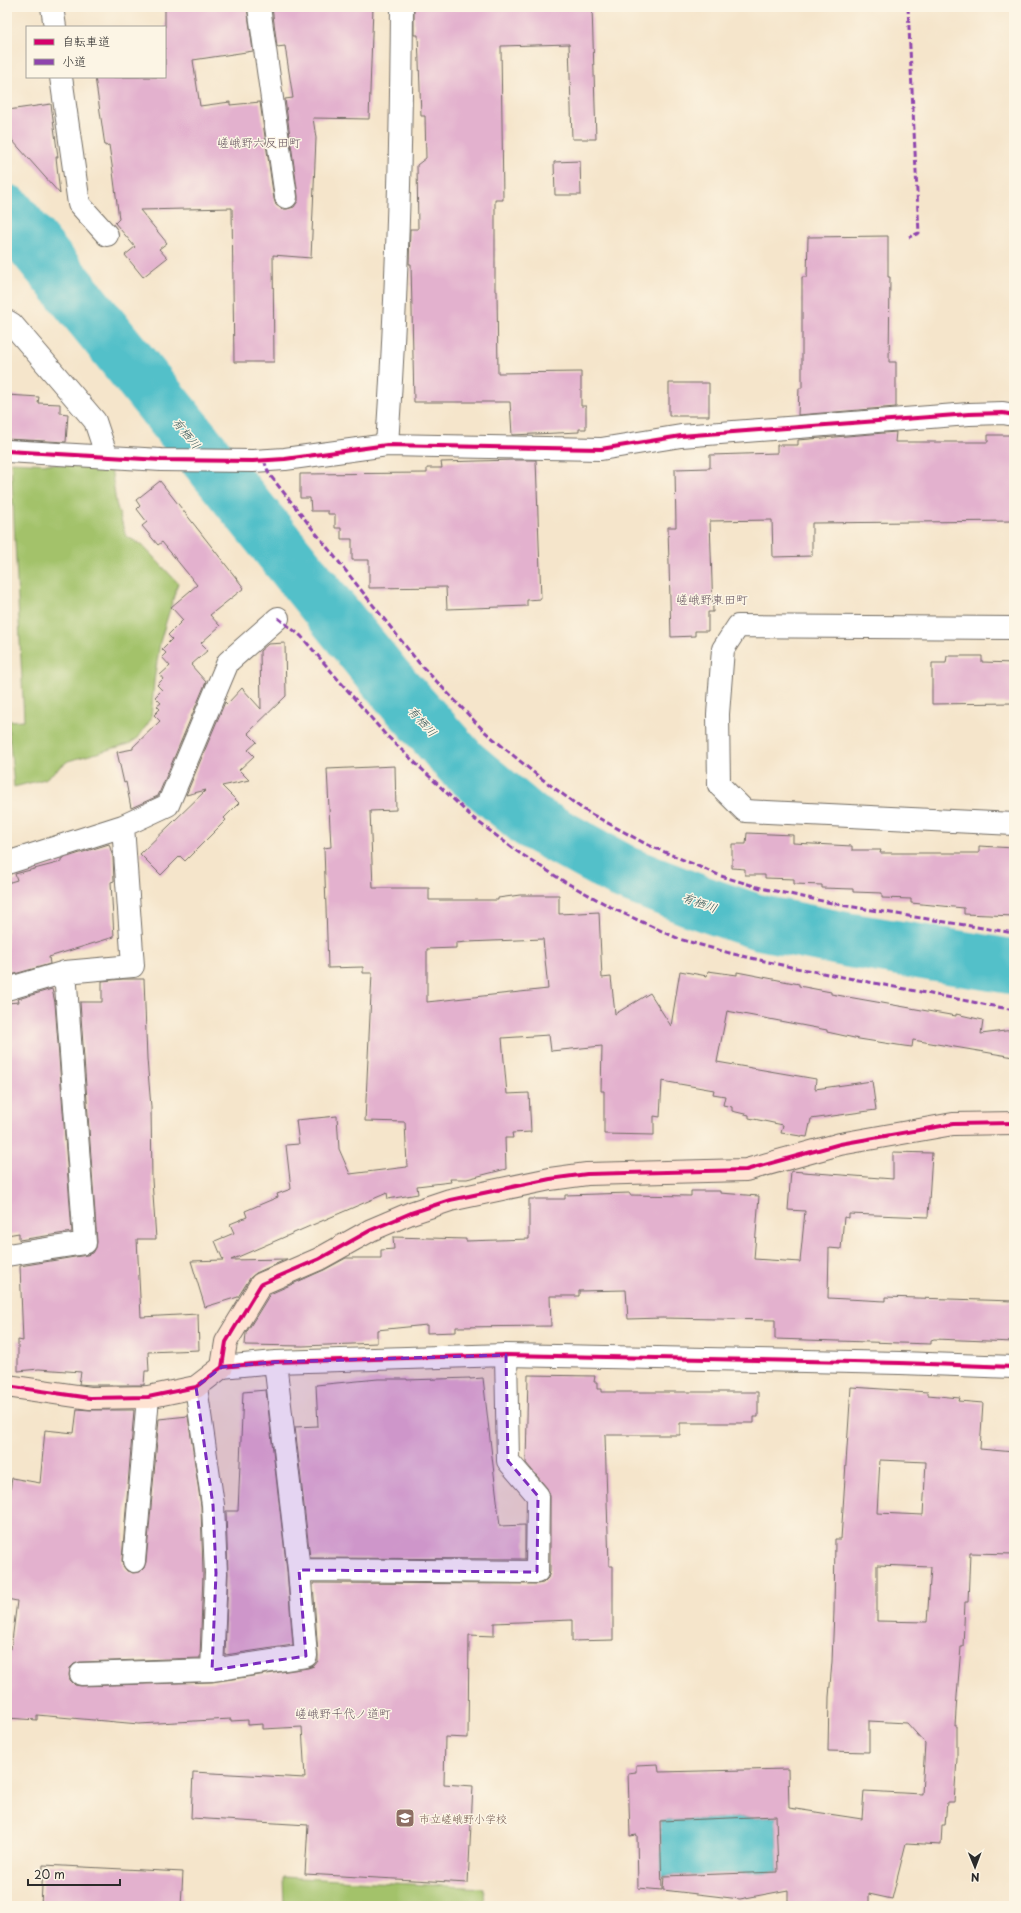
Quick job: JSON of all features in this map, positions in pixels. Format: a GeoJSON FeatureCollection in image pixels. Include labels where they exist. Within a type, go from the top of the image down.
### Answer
{"type":"FeatureCollection","features":[{"type":"Feature","properties":{"kind":"street"},"geometry":{"type":"LineString","coordinates":[[52,7],[55,26]]}},
{"type":"Feature","properties":{"kind":"street"},"geometry":{"type":"LineString","coordinates":[[259,7],[286,197]]}},
{"type":"Feature","properties":{"kind":"street"},"geometry":{"type":"LineString","coordinates":[[387,445],[394,348],[401,142],[402,7]]}},
{"type":"Feature","properties":{"kind":"street"},"geometry":{"type":"LineString","coordinates":[[62,78],[80,204],[106,235]]}},
{"type":"Feature","properties":{"kind":"street"},"geometry":{"type":"LineString","coordinates":[[7,321],[12,324],[95,421],[107,457]]}},
{"type":"Feature","properties":{"kind":"street"},"geometry":{"type":"LineString","coordinates":[[7,451],[160,460],[254,461],[285,459],[387,445],[602,449],[681,436],[969,414],[1002,413],[1014,415]]}},
{"type":"Feature","properties":{"kind":"street"},"geometry":{"type":"LineString","coordinates":[[7,863],[123,826],[168,805],[228,662],[278,618]]}},
{"type":"Feature","properties":{"kind":"street"},"geometry":{"type":"LineString","coordinates":[[1014,628],[738,626],[723,650],[718,714],[719,785],[745,811],[1014,824]]}},
{"type":"Feature","properties":{"kind":"street"},"geometry":{"type":"LineString","coordinates":[[7,989],[65,972],[133,966],[123,826]]}},
{"type":"Feature","properties":{"kind":"street"},"geometry":{"type":"LineString","coordinates":[[7,1254],[85,1243],[65,972]]}},
{"type":"Feature","properties":{"kind":"street"},"geometry":{"type":"LineString","coordinates":[[222,1367],[226,1342],[261,1284],[319,1259],[371,1230],[411,1213],[450,1200],[550,1179],[587,1174],[746,1170],[809,1152],[862,1140],[953,1124],[1014,1123]]}},
{"type":"Feature","properties":{"kind":"street"},"geometry":{"type":"LineString","coordinates":[[299,1570],[537,1572],[538,1496],[508,1461],[506,1355]]}},
{"type":"Feature","properties":{"kind":"street"},"geometry":{"type":"LineString","coordinates":[[7,1386],[90,1398],[148,1397],[196,1387],[222,1367],[275,1362],[506,1355],[892,1362],[1014,1367]]}},
{"type":"Feature","properties":{"kind":"street"},"geometry":{"type":"LineString","coordinates":[[81,1674],[212,1670],[306,1656],[299,1570],[275,1362]]}},
{"type":"Feature","properties":{"kind":"street"},"geometry":{"type":"LineString","coordinates":[[196,1387],[206,1451],[213,1512],[216,1573],[212,1670]]}},
{"type":"Feature","properties":{"kind":"street"},"geometry":{"type":"LineString","coordinates":[[134,1562],[148,1397]]}},
{"type":"Feature","properties":{"kind":"highlighted area"},"geometry":{"type":"Polygon","coordinates":[[[506,1355],[508,1461],[538,1496],[537,1572],[299,1570],[306,1656],[212,1670],[216,1573],[213,1505],[196,1387],[222,1367],[275,1362],[506,1355]]]}},
{"type":"Feature","properties":{"kind":"green space"},"geometry":{"type":"Polygon","coordinates":[[[11,462],[111,467],[116,503],[126,536],[142,545],[178,583],[160,642],[154,681],[151,719],[138,738],[129,744],[68,761],[45,779],[14,787],[8,721],[24,720],[11,462]]]}},
{"type":"Feature","properties":{"kind":"green space"},"geometry":{"type":"Polygon","coordinates":[[[283,1877],[484,1888],[485,1906],[284,1906],[283,1877]]]}},
{"type":"Feature","properties":{"kind":"water"},"geometry":{"type":"Polygon","coordinates":[[[776,1816],[778,1872],[661,1876],[660,1821],[776,1816]]]}},
{"type":"Feature","properties":{"kind":"building"},"geometry":{"type":"Polygon","coordinates":[[[165,7],[247,7],[253,51],[193,60],[200,106],[230,102],[230,105],[260,102],[274,199],[276,205],[282,209],[287,209],[294,207],[298,201],[285,99],[293,98],[285,46],[277,47],[272,7],[373,7],[369,119],[313,118],[316,138],[311,258],[273,255],[274,362],[234,362],[232,208],[140,210],[167,243],[159,249],[167,258],[143,277],[125,255],[135,247],[115,223],[119,219],[113,172],[109,145],[105,146],[95,78],[166,78],[165,7]]]}},
{"type":"Feature","properties":{"kind":"building"},"geometry":{"type":"Polygon","coordinates":[[[414,7],[455,7],[455,10],[504,9],[504,7],[592,7],[596,139],[572,139],[569,44],[501,46],[503,200],[495,200],[495,291],[497,291],[498,373],[581,372],[581,406],[586,406],[586,429],[579,429],[579,432],[512,435],[510,402],[414,402],[411,264],[409,264],[410,229],[418,229],[417,165],[426,158],[425,116],[421,116],[418,35],[414,35],[414,7]]]}},
{"type":"Feature","properties":{"kind":"building"},"geometry":{"type":"Polygon","coordinates":[[[51,104],[58,157],[56,157],[60,194],[12,140],[8,110],[51,104]]]}},
{"type":"Feature","properties":{"kind":"building"},"geometry":{"type":"Polygon","coordinates":[[[580,161],[581,195],[555,195],[554,162],[580,161]]]}},
{"type":"Feature","properties":{"kind":"building"},"geometry":{"type":"Polygon","coordinates":[[[888,236],[888,277],[890,277],[889,362],[896,362],[896,407],[798,415],[799,388],[802,388],[802,277],[807,277],[808,237],[888,236]]]}},
{"type":"Feature","properties":{"kind":"building"},"geometry":{"type":"Polygon","coordinates":[[[669,383],[709,383],[709,416],[669,416],[669,383]]]}},
{"type":"Feature","properties":{"kind":"building"},"geometry":{"type":"Polygon","coordinates":[[[7,395],[39,397],[38,403],[60,404],[60,413],[68,414],[66,442],[7,439],[7,395]]]}},
{"type":"Feature","properties":{"kind":"building"},"geometry":{"type":"Polygon","coordinates":[[[896,432],[895,442],[988,442],[988,435],[1014,435],[1014,521],[812,523],[812,556],[773,557],[772,520],[710,521],[713,612],[708,612],[708,631],[695,631],[695,636],[671,637],[668,527],[676,527],[675,469],[710,468],[710,455],[777,453],[777,445],[798,445],[798,440],[896,432]]]}},
{"type":"Feature","properties":{"kind":"building"},"geometry":{"type":"Polygon","coordinates":[[[536,460],[541,599],[527,600],[527,606],[447,609],[446,587],[369,588],[369,560],[352,560],[352,539],[341,539],[341,528],[335,528],[335,514],[328,514],[328,511],[311,511],[310,498],[300,498],[300,474],[427,473],[427,468],[442,468],[441,462],[536,460]]]}},
{"type":"Feature","properties":{"kind":"building"},"geometry":{"type":"Polygon","coordinates":[[[160,481],[244,588],[210,615],[220,626],[201,643],[208,650],[191,665],[206,682],[158,796],[131,808],[126,782],[124,783],[117,752],[133,749],[133,747],[160,721],[154,715],[160,709],[157,706],[161,703],[155,697],[162,690],[157,685],[163,679],[160,675],[170,666],[162,657],[166,653],[162,649],[172,639],[168,635],[183,620],[171,607],[197,585],[162,542],[158,545],[142,526],[147,522],[137,509],[140,506],[136,500],[160,481]]]}},
{"type":"Feature","properties":{"kind":"building"},"geometry":{"type":"Polygon","coordinates":[[[285,643],[286,696],[248,733],[257,742],[248,750],[254,756],[239,770],[249,780],[222,786],[239,803],[224,818],[226,820],[185,861],[180,856],[161,875],[140,854],[206,790],[186,795],[225,702],[227,704],[242,688],[261,709],[260,651],[268,644],[285,643]]]}},
{"type":"Feature","properties":{"kind":"building"},"geometry":{"type":"Polygon","coordinates":[[[947,656],[982,656],[982,662],[1014,663],[1014,703],[932,704],[932,663],[946,663],[947,656]]]}},
{"type":"Feature","properties":{"kind":"building"},"geometry":{"type":"Polygon","coordinates":[[[395,766],[396,810],[370,811],[373,888],[429,888],[429,900],[498,900],[498,898],[520,895],[559,895],[559,914],[599,912],[602,978],[611,977],[615,1014],[650,993],[671,1026],[680,971],[707,976],[708,971],[737,975],[737,972],[799,984],[799,986],[831,992],[831,994],[956,1016],[956,1014],[983,1020],[981,1034],[1013,1030],[1014,1057],[913,1040],[912,1047],[859,1039],[827,1032],[827,1030],[727,1011],[717,1062],[816,1079],[815,1089],[872,1081],[876,1110],[811,1119],[807,1137],[781,1133],[783,1125],[749,1118],[749,1115],[732,1111],[732,1107],[723,1105],[725,1096],[713,1094],[714,1090],[662,1081],[660,1117],[654,1116],[654,1135],[604,1134],[604,1091],[601,1091],[602,1046],[551,1051],[549,1035],[502,1038],[507,1094],[529,1093],[531,1132],[512,1133],[513,1138],[505,1138],[506,1169],[467,1179],[450,1179],[451,1182],[417,1186],[418,1194],[388,1199],[387,1193],[231,1260],[287,1259],[256,1273],[250,1278],[238,1297],[205,1307],[191,1261],[223,1260],[215,1241],[234,1233],[230,1224],[247,1217],[245,1211],[278,1197],[277,1194],[291,1189],[286,1145],[299,1144],[296,1120],[337,1116],[339,1149],[350,1174],[407,1167],[405,1122],[365,1121],[372,973],[363,973],[363,967],[328,968],[324,848],[331,847],[327,769],[395,766]],[[543,939],[467,942],[456,943],[456,948],[427,949],[427,1002],[548,989],[543,939]]]}},
{"type":"Feature","properties":{"kind":"building"},"geometry":{"type":"Polygon","coordinates":[[[747,833],[793,835],[793,843],[852,846],[852,850],[881,850],[880,853],[979,853],[979,846],[1014,848],[1014,916],[964,914],[964,908],[911,903],[911,899],[882,898],[882,893],[853,892],[853,889],[822,888],[822,885],[794,884],[794,879],[765,878],[765,875],[745,875],[745,869],[732,868],[732,844],[746,844],[747,833]]]}},
{"type":"Feature","properties":{"kind":"building"},"geometry":{"type":"Polygon","coordinates":[[[109,844],[113,857],[114,881],[111,882],[114,937],[49,957],[50,964],[11,975],[7,958],[7,883],[17,880],[15,874],[61,862],[61,859],[109,844]]]}},
{"type":"Feature","properties":{"kind":"building"},"geometry":{"type":"Polygon","coordinates":[[[144,979],[147,1059],[151,1107],[152,1180],[156,1239],[137,1239],[141,1317],[198,1314],[199,1350],[148,1352],[149,1371],[145,1371],[144,1385],[79,1384],[81,1372],[39,1369],[18,1371],[18,1340],[23,1341],[20,1266],[87,1255],[93,1253],[96,1248],[97,1242],[80,1002],[102,1002],[102,981],[144,979]]]}},
{"type":"Feature","properties":{"kind":"building"},"geometry":{"type":"Polygon","coordinates":[[[52,989],[55,1003],[72,1232],[19,1240],[19,1233],[7,1235],[7,1003],[19,1002],[18,999],[52,989]]]}},
{"type":"Feature","properties":{"kind":"building"},"geometry":{"type":"Polygon","coordinates":[[[893,1152],[932,1153],[928,1217],[849,1214],[849,1218],[844,1217],[841,1249],[829,1248],[828,1298],[885,1301],[885,1297],[1014,1301],[1014,1342],[934,1339],[931,1340],[931,1344],[775,1339],[775,1320],[662,1318],[628,1319],[626,1290],[579,1291],[579,1296],[550,1296],[551,1326],[456,1327],[456,1332],[427,1333],[427,1325],[377,1330],[377,1343],[303,1346],[245,1345],[246,1333],[270,1294],[324,1270],[346,1258],[381,1258],[381,1250],[394,1249],[393,1237],[466,1239],[466,1241],[529,1239],[529,1199],[565,1199],[565,1195],[630,1193],[630,1195],[691,1196],[691,1191],[720,1191],[720,1193],[759,1196],[754,1259],[800,1262],[805,1211],[788,1210],[791,1171],[893,1179],[893,1152]]]}},
{"type":"Feature","properties":{"kind":"building"},"geometry":{"type":"Polygon","coordinates":[[[528,1375],[595,1376],[594,1382],[597,1382],[597,1389],[602,1389],[602,1392],[758,1392],[758,1417],[754,1417],[754,1423],[680,1423],[680,1435],[605,1435],[609,1566],[613,1566],[613,1640],[572,1641],[572,1620],[494,1623],[494,1636],[469,1635],[468,1738],[445,1737],[444,1784],[473,1786],[468,1883],[305,1874],[308,1825],[191,1818],[193,1772],[305,1778],[302,1727],[263,1729],[263,1724],[248,1725],[248,1720],[231,1721],[231,1719],[139,1724],[37,1715],[37,1720],[7,1718],[7,1649],[11,1649],[17,1601],[7,1599],[7,1509],[12,1478],[40,1483],[45,1430],[74,1433],[77,1409],[134,1410],[122,1560],[123,1566],[127,1571],[133,1573],[140,1572],[144,1568],[146,1562],[159,1419],[188,1416],[201,1506],[203,1573],[200,1658],[80,1662],[74,1664],[70,1668],[69,1675],[70,1680],[75,1685],[81,1686],[212,1682],[314,1666],[318,1661],[318,1655],[313,1583],[543,1583],[548,1578],[550,1572],[550,1496],[547,1488],[526,1463],[528,1375]]]}},
{"type":"Feature","properties":{"kind":"building"},"geometry":{"type":"Polygon","coordinates":[[[483,1378],[500,1526],[525,1525],[525,1559],[310,1558],[295,1427],[318,1426],[316,1385],[378,1379],[407,1380],[483,1378]]]}},
{"type":"Feature","properties":{"kind":"building"},"geometry":{"type":"Polygon","coordinates":[[[851,1387],[928,1392],[928,1395],[960,1398],[959,1401],[983,1403],[980,1449],[1014,1452],[1014,1554],[970,1553],[968,1602],[965,1602],[963,1647],[961,1647],[955,1726],[957,1726],[957,1759],[954,1802],[947,1802],[945,1825],[942,1825],[941,1845],[906,1843],[892,1899],[869,1894],[869,1906],[788,1906],[788,1890],[740,1899],[663,1890],[664,1876],[778,1872],[776,1816],[660,1821],[662,1890],[638,1888],[637,1835],[630,1836],[628,1773],[636,1772],[636,1765],[658,1764],[659,1772],[788,1769],[789,1808],[862,1819],[864,1791],[922,1794],[925,1743],[907,1723],[869,1721],[869,1752],[828,1751],[829,1697],[834,1611],[835,1539],[841,1539],[851,1387]],[[880,1460],[877,1513],[923,1515],[926,1462],[880,1460]],[[877,1565],[877,1621],[927,1622],[931,1567],[877,1565]]]}},
{"type":"Feature","properties":{"kind":"building"},"geometry":{"type":"Polygon","coordinates":[[[266,1390],[287,1571],[293,1645],[225,1655],[228,1574],[226,1511],[238,1511],[243,1392],[266,1390]]]}},
{"type":"Feature","properties":{"kind":"building"},"geometry":{"type":"Polygon","coordinates":[[[43,1865],[183,1872],[181,1906],[41,1906],[43,1865]]]}},
{"type":"Feature","properties":{"kind":"waterway","name":"有栖川"},"geometry":{"type":"LineString","coordinates":[[7,212],[386,679],[462,764],[530,821],[627,874],[696,901],[758,922],[848,940],[1014,967]]}},
{"type":"Feature","properties":{"kind":"marked path"},"geometry":{"type":"LineString","coordinates":[[908,7],[919,233],[909,237]]}},
{"type":"Feature","properties":{"kind":"marked path"},"geometry":{"type":"LineString","coordinates":[[264,460],[269,474],[419,663],[484,731],[538,776],[584,810],[646,844],[721,876],[761,888],[841,905],[1014,933]]}},
{"type":"Feature","properties":{"kind":"marked path"},"geometry":{"type":"LineString","coordinates":[[278,618],[301,636],[384,733],[473,818],[518,852],[565,882],[618,911],[679,939],[733,954],[791,967],[1014,1010]]}},
{"type":"Feature","properties":{"kind":"cycle path"},"geometry":{"type":"LineString","coordinates":[[7,451],[161,460],[253,461],[285,459],[387,445],[601,449],[681,436],[969,414],[1003,413],[1014,415]]}},
{"type":"Feature","properties":{"kind":"cycle path"},"geometry":{"type":"LineString","coordinates":[[222,1367],[226,1342],[261,1284],[319,1259],[371,1230],[411,1213],[450,1200],[550,1179],[587,1174],[746,1170],[840,1144],[953,1124],[1014,1123]]}},
{"type":"Feature","properties":{"kind":"cycle path"},"geometry":{"type":"LineString","coordinates":[[7,1386],[90,1398],[148,1397],[196,1387],[222,1367],[275,1362],[506,1355],[900,1363],[1014,1367]]}},
{"type":"Feature","properties":{"kind":"place","name":"市立嵯峨野小学校"},"geometry":{"type":"Point","coordinates":[405,1818]}},
{"type":"Feature","properties":{"kind":"district","name":"嵯峨野六反田町"},"geometry":{"type":"Point","coordinates":[259,142]}},
{"type":"Feature","properties":{"kind":"district","name":"嵯峨野東田町"},"geometry":{"type":"Point","coordinates":[712,599]}},
{"type":"Feature","properties":{"kind":"district","name":"嵯峨野千代ノ道町"},"geometry":{"type":"Point","coordinates":[343,1713]}}]}
